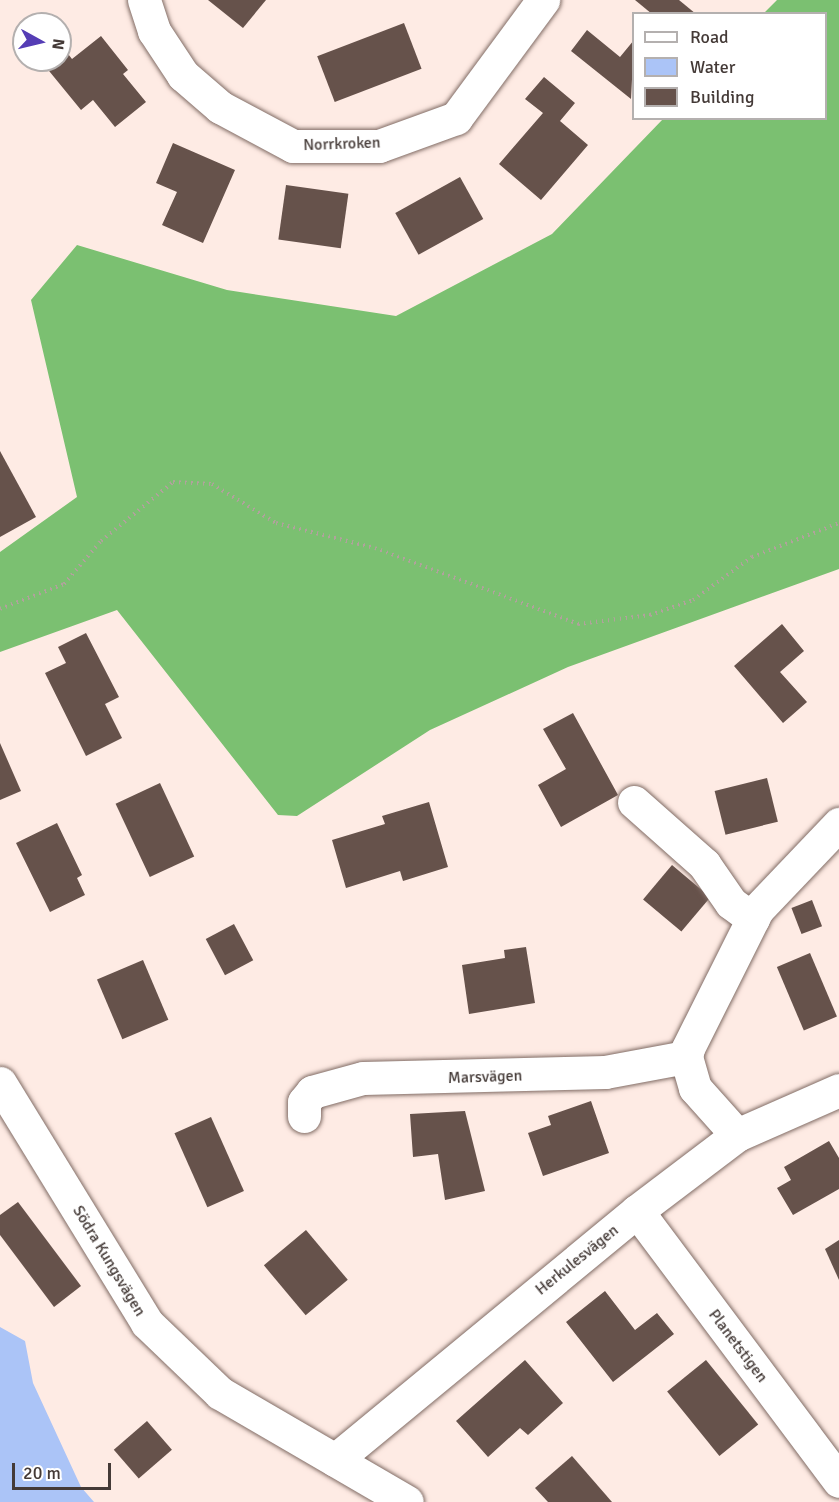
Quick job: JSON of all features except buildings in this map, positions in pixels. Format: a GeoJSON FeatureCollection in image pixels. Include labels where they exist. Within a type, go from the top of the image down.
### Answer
{"type":"FeatureCollection","features":[{"type":"Feature","properties":{"kind":"street","name":"Norrkroken"},"geometry":{"type":"LineString","coordinates":[[144,0],[154,32],[183,75],[220,107],[292,146],[379,146],[456,118],[543,0]]}},
{"type":"Feature","properties":{"kind":"street"},"geometry":{"type":"LineString","coordinates":[[634,802],[704,864],[731,903],[753,920]]}},
{"type":"Feature","properties":{"kind":"street"},"geometry":{"type":"LineString","coordinates":[[737,1135],[705,1104],[686,1057],[753,920],[785,876],[839,824]]}},
{"type":"Feature","properties":{"kind":"street","name":"Marsvägen"},"geometry":{"type":"LineString","coordinates":[[304,1116],[304,1102],[312,1092],[354,1080],[605,1072],[686,1057]]}},
{"type":"Feature","properties":{"kind":"street","name":"Södra Kungsvägen"},"geometry":{"type":"LineString","coordinates":[[0,1083],[147,1323],[220,1393],[407,1502]]}},
{"type":"Feature","properties":{"kind":"street","name":"Herkulesvägen"},"geometry":{"type":"LineString","coordinates":[[335,1460],[637,1211],[737,1135],[794,1106],[839,1090]]}},
{"type":"Feature","properties":{"kind":"street","name":"Planetstigen"},"geometry":{"type":"LineString","coordinates":[[637,1211],[839,1481]]}},
{"type":"Feature","properties":{"kind":"path"},"geometry":{"type":"LineString","coordinates":[[0,609],[64,584],[101,541],[173,482],[212,484],[276,523],[375,548],[578,624],[650,615],[693,600],[752,557],[839,523]]}},
{"type":"Feature","properties":{"kind":"green space"},"geometry":{"type":"Polygon","coordinates":[[[777,0],[839,0],[839,569],[568,667],[430,730],[297,816],[278,815],[117,610],[0,652],[0,552],[77,497],[31,300],[77,245],[227,290],[396,316],[552,234],[662,120],[827,120],[827,12],[765,12],[777,0]]]}},
{"type":"Feature","properties":{"kind":"water"},"geometry":{"type":"Polygon","coordinates":[[[0,1327],[25,1341],[33,1383],[81,1487],[94,1502],[0,1502],[0,1327]]]}}]}
